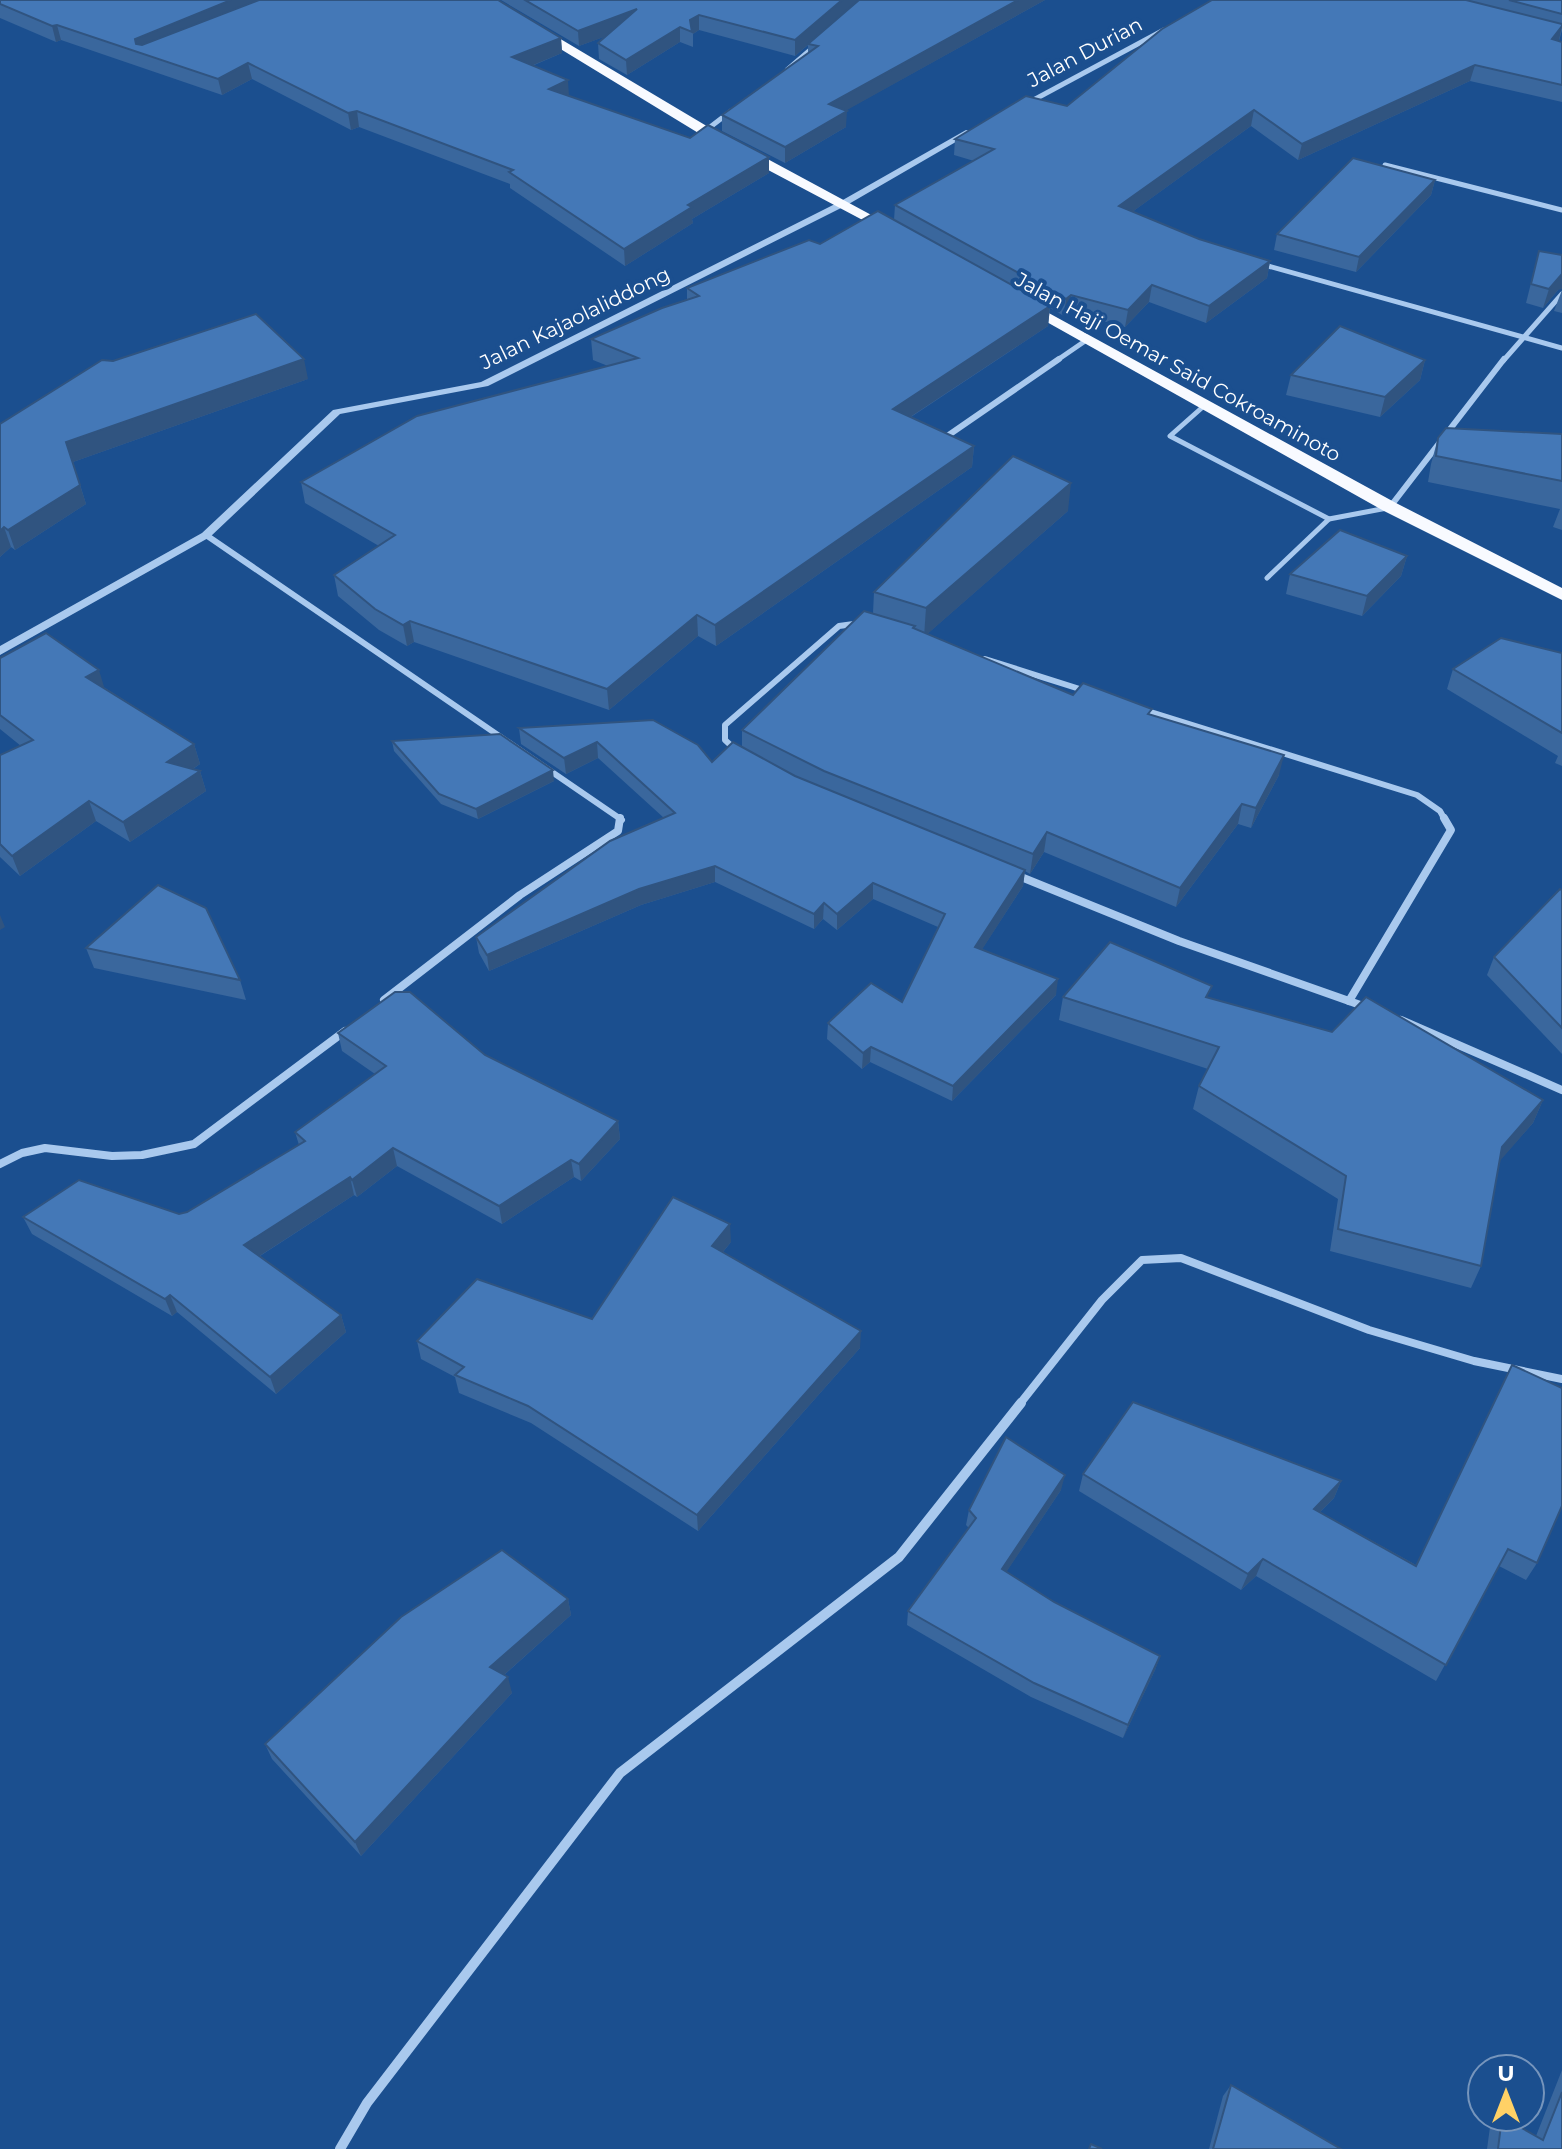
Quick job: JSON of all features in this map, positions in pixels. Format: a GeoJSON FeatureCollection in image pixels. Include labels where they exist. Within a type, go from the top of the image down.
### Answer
{"type":"FeatureCollection","features":[{"type":"Feature","properties":{"kind":"highway"},"geometry":{"type":"LineString","coordinates":[[486,0],[705,131],[912,241]]}},
{"type":"Feature","properties":{"kind":"highway","name":"Jalan Haji Oemar Said Cokroaminoto"},"geometry":{"type":"LineString","coordinates":[[1006,294],[1390,507],[1562,595]]}},
{"type":"Feature","properties":{"kind":"street","name":"Jalan Durian"},"geometry":{"type":"LineString","coordinates":[[1010,111],[1176,23]]}},
{"type":"Feature","properties":{"kind":"street"},"geometry":{"type":"LineString","coordinates":[[776,77],[822,39]]}},
{"type":"Feature","properties":{"kind":"street"},"geometry":{"type":"LineString","coordinates":[[705,131],[741,104]]}},
{"type":"Feature","properties":{"kind":"street"},"geometry":{"type":"LineString","coordinates":[[844,203],[983,125]]}},
{"type":"Feature","properties":{"kind":"street"},"geometry":{"type":"LineString","coordinates":[[1385,165],[1562,210]]}},
{"type":"Feature","properties":{"kind":"street","name":"Jalan Kajaolaliddong"},"geometry":{"type":"LineString","coordinates":[[0,651],[206,535],[337,412],[484,384],[844,203]]}},
{"type":"Feature","properties":{"kind":"street"},"geometry":{"type":"LineString","coordinates":[[1249,261],[1562,348]]}},
{"type":"Feature","properties":{"kind":"street"},"geometry":{"type":"LineString","coordinates":[[1390,507],[1521,337],[1562,294]]}},
{"type":"Feature","properties":{"kind":"street"},"geometry":{"type":"LineString","coordinates":[[938,442],[1088,339]]}},
{"type":"Feature","properties":{"kind":"street"},"geometry":{"type":"LineString","coordinates":[[206,535],[622,819],[618,831],[520,895],[378,1005]]}},
{"type":"Feature","properties":{"kind":"street"},"geometry":{"type":"LineString","coordinates":[[743,755],[725,742],[722,733],[725,725],[839,626],[857,622],[867,624]]}},
{"type":"Feature","properties":{"kind":"street"},"geometry":{"type":"LineString","coordinates":[[982,659],[1102,696]]}},
{"type":"Feature","properties":{"kind":"street"},"geometry":{"type":"LineString","coordinates":[[1132,706],[1417,795],[1440,811],[1451,830],[1349,1001]]}},
{"type":"Feature","properties":{"kind":"street"},"geometry":{"type":"LineString","coordinates":[[1002,870],[1179,941],[1379,1012]]}},
{"type":"Feature","properties":{"kind":"street"},"geometry":{"type":"LineString","coordinates":[[1394,1017],[1562,1090]]}},
{"type":"Feature","properties":{"kind":"street"},"geometry":{"type":"LineString","coordinates":[[0,1164],[22,1153],[45,1148],[112,1156],[168,1152],[194,1144],[354,1023]]}},
{"type":"Feature","properties":{"kind":"street"},"geometry":{"type":"LineString","coordinates":[[340,2149],[367,2103],[620,1773],[899,1557],[1102,1300],[1142,1260],[1181,1258],[1369,1330],[1474,1361],[1562,1379]]}},
{"type":"Feature","properties":{"kind":"lane"},"geometry":{"type":"LineString","coordinates":[[1205,405],[1170,436],[1329,519]]}},
{"type":"Feature","properties":{"kind":"lane"},"geometry":{"type":"LineString","coordinates":[[1267,578],[1329,519],[1390,507]]}},
{"type":"Feature","properties":{"kind":"building"},"geometry":{"type":"Polygon","coordinates":[[[0,0],[231,0],[135,39],[136,44],[142,45],[259,0],[498,0],[561,38],[512,57],[568,80],[549,89],[690,138],[708,125],[769,157],[688,205],[692,207],[624,249],[509,172],[513,170],[357,111],[348,113],[248,63],[218,79],[57,25],[52,26],[0,4],[0,0]]]}},
{"type":"Feature","properties":{"kind":"building"},"geometry":{"type":"Polygon","coordinates":[[[525,0],[842,0],[795,40],[699,15],[690,20],[692,32],[680,27],[626,60],[598,43],[637,9],[578,31],[525,0]]]}},
{"type":"Feature","properties":{"kind":"building"},"geometry":{"type":"Polygon","coordinates":[[[859,0],[1018,0],[829,104],[847,111],[785,147],[722,115],[818,46],[808,44],[859,0]]]}},
{"type":"Feature","properties":{"kind":"building"},"geometry":{"type":"Polygon","coordinates":[[[1212,0],[1466,0],[1562,24],[1552,39],[1562,42],[1562,85],[1475,65],[1302,144],[1254,110],[1119,206],[1199,239],[1270,261],[1209,306],[1152,285],[1128,310],[1071,295],[1066,299],[895,205],[994,149],[955,139],[1026,96],[1067,106],[1162,29],[1212,0]]]}},
{"type":"Feature","properties":{"kind":"building"},"geometry":{"type":"Polygon","coordinates":[[[1509,0],[1562,0],[1562,14],[1509,0]]]}},
{"type":"Feature","properties":{"kind":"building"},"geometry":{"type":"Polygon","coordinates":[[[1353,158],[1435,180],[1359,257],[1277,234],[1353,158]]]}},
{"type":"Feature","properties":{"kind":"building"},"geometry":{"type":"Polygon","coordinates":[[[878,211],[1050,306],[893,409],[974,446],[715,625],[697,615],[607,689],[410,621],[403,625],[375,609],[334,575],[395,535],[301,482],[417,416],[638,358],[591,339],[662,308],[699,296],[687,288],[809,240],[820,244],[878,211]]]}},
{"type":"Feature","properties":{"kind":"building"},"geometry":{"type":"Polygon","coordinates":[[[1539,251],[1562,255],[1562,274],[1549,289],[1531,284],[1539,251]]]}},
{"type":"Feature","properties":{"kind":"building"},"geometry":{"type":"Polygon","coordinates":[[[256,314],[304,359],[66,442],[80,485],[8,530],[4,527],[0,531],[0,424],[102,360],[113,361],[256,314]]]}},
{"type":"Feature","properties":{"kind":"building"},"geometry":{"type":"Polygon","coordinates":[[[1340,326],[1425,360],[1385,397],[1291,375],[1340,326]]]}},
{"type":"Feature","properties":{"kind":"building"},"geometry":{"type":"Polygon","coordinates":[[[1446,428],[1562,434],[1562,481],[1436,456],[1438,438],[1446,428]]]}},
{"type":"Feature","properties":{"kind":"building"},"geometry":{"type":"Polygon","coordinates":[[[1013,456],[1071,483],[926,608],[874,592],[1013,456]]]}},
{"type":"Feature","properties":{"kind":"building"},"geometry":{"type":"Polygon","coordinates":[[[1340,530],[1407,556],[1367,596],[1290,574],[1340,530]]]}},
{"type":"Feature","properties":{"kind":"building"},"geometry":{"type":"Polygon","coordinates":[[[864,611],[915,626],[913,628],[1073,695],[1083,683],[1152,709],[1148,714],[1284,755],[1256,808],[1242,804],[1180,888],[1047,832],[1033,854],[824,771],[742,730],[864,611]]]}},
{"type":"Feature","properties":{"kind":"building"},"geometry":{"type":"Polygon","coordinates":[[[46,633],[99,670],[86,677],[194,744],[167,762],[200,771],[123,822],[89,801],[12,856],[0,844],[0,755],[33,740],[0,715],[0,658],[46,633]]]}},
{"type":"Feature","properties":{"kind":"building"},"geometry":{"type":"Polygon","coordinates":[[[1501,638],[1562,653],[1562,733],[1453,669],[1501,638]]]}},
{"type":"Feature","properties":{"kind":"building"},"geometry":{"type":"Polygon","coordinates":[[[653,720],[698,745],[712,762],[733,742],[795,776],[1025,870],[975,947],[1058,979],[953,1086],[871,1047],[863,1053],[828,1023],[871,983],[902,1002],[945,914],[873,883],[837,914],[824,903],[814,914],[715,866],[639,889],[487,955],[476,937],[610,841],[675,813],[597,742],[564,758],[519,728],[653,720]]]}},
{"type":"Feature","properties":{"kind":"building"},"geometry":{"type":"Polygon","coordinates":[[[500,734],[553,770],[476,809],[439,794],[392,741],[500,734]]]}},
{"type":"Feature","properties":{"kind":"building"},"geometry":{"type":"Polygon","coordinates":[[[158,885],[206,908],[240,980],[86,948],[158,885]]]}},
{"type":"Feature","properties":{"kind":"building"},"geometry":{"type":"Polygon","coordinates":[[[1562,890],[1562,1028],[1494,957],[1562,890]]]}},
{"type":"Feature","properties":{"kind":"building"},"geometry":{"type":"Polygon","coordinates":[[[1110,942],[1212,986],[1206,997],[1332,1032],[1366,997],[1543,1100],[1502,1147],[1481,1266],[1338,1229],[1346,1176],[1199,1086],[1219,1047],[1063,997],[1110,942]]]}},
{"type":"Feature","properties":{"kind":"building"},"geometry":{"type":"Polygon","coordinates":[[[395,992],[410,992],[485,1055],[618,1121],[579,1164],[571,1160],[499,1206],[393,1148],[352,1180],[350,1177],[244,1245],[341,1315],[270,1377],[170,1295],[165,1299],[23,1217],[79,1180],[179,1214],[187,1212],[305,1141],[295,1132],[386,1066],[338,1033],[395,992]]]}},
{"type":"Feature","properties":{"kind":"building"},"geometry":{"type":"Polygon","coordinates":[[[673,1197],[730,1224],[712,1246],[861,1331],[697,1515],[528,1406],[455,1375],[464,1367],[417,1341],[477,1279],[592,1319],[673,1197]]]}},
{"type":"Feature","properties":{"kind":"building"},"geometry":{"type":"Polygon","coordinates":[[[1512,1365],[1562,1388],[1562,1506],[1537,1563],[1508,1549],[1446,1665],[1263,1559],[1248,1574],[1083,1474],[1133,1402],[1341,1481],[1314,1509],[1416,1566],[1512,1365]]]}},
{"type":"Feature","properties":{"kind":"building"},"geometry":{"type":"Polygon","coordinates":[[[1006,1437],[1065,1475],[1002,1569],[1054,1602],[1160,1656],[1128,1725],[1034,1683],[908,1611],[976,1518],[969,1510],[1006,1437]]]}},
{"type":"Feature","properties":{"kind":"building"},"geometry":{"type":"Polygon","coordinates":[[[502,1550],[568,1599],[490,1667],[508,1677],[355,1842],[265,1744],[401,1617],[502,1550]]]}},
{"type":"Feature","properties":{"kind":"building"},"geometry":{"type":"Polygon","coordinates":[[[1231,2085],[1341,2149],[1213,2149],[1231,2085]]]}},
{"type":"Feature","properties":{"kind":"building"},"geometry":{"type":"Polygon","coordinates":[[[1562,2092],[1562,2149],[1498,2149],[1500,2133],[1531,2133],[1543,2140],[1562,2092]]]}}]}
